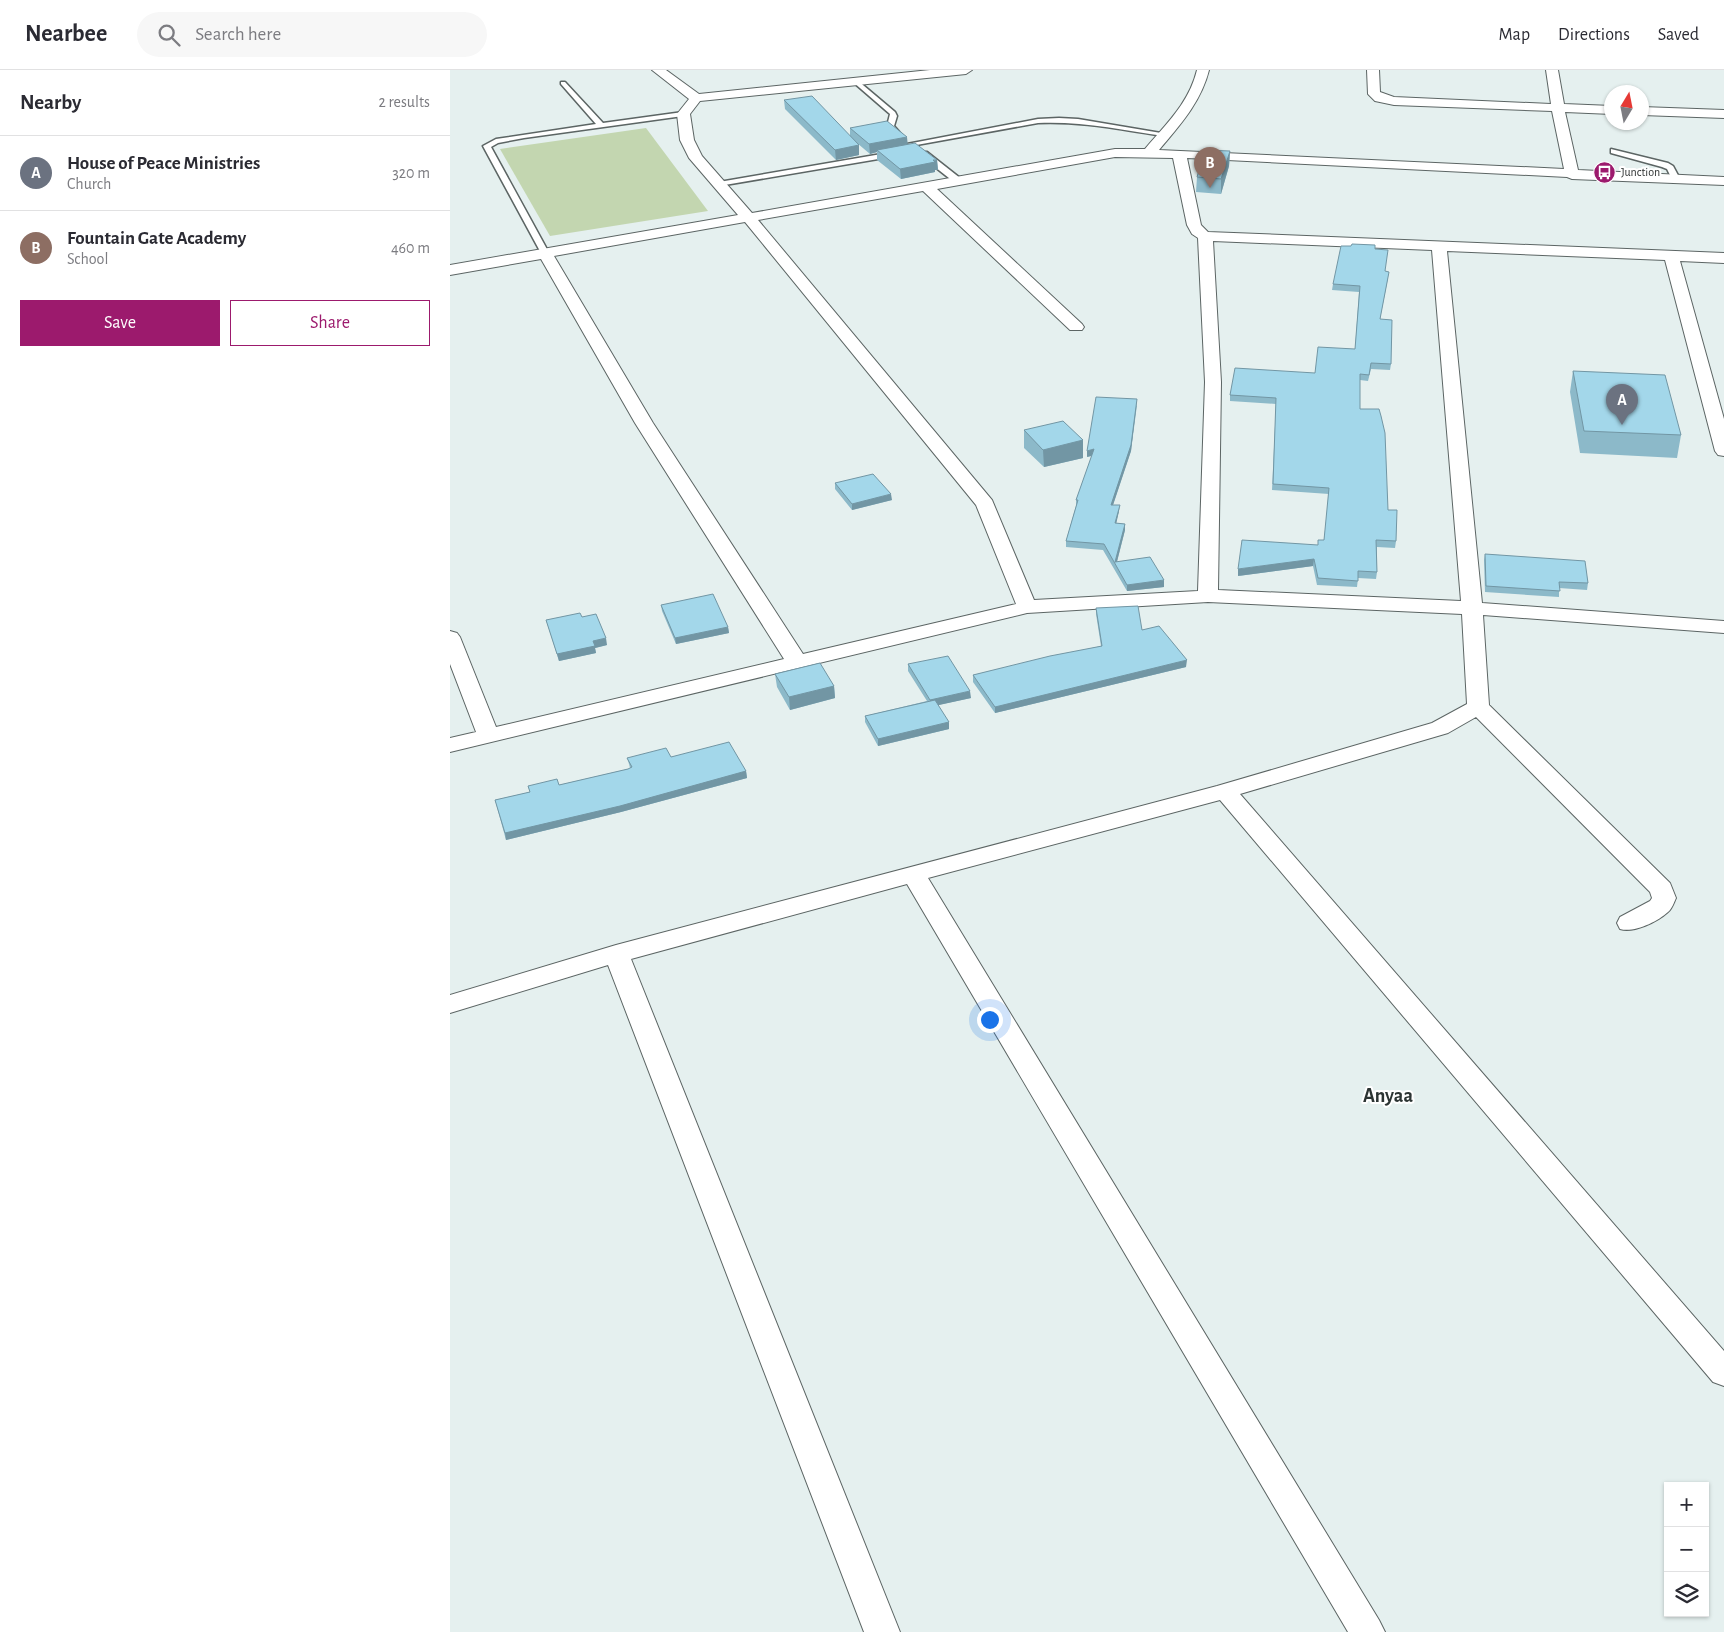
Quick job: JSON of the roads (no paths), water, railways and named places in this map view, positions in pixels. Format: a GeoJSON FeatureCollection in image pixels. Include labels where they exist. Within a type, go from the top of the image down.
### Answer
{"type":"FeatureCollection","features":[{"type":"Feature","properties":{"kind":"street"},"geometry":{"type":"LineString","coordinates":[[658,70],[696,98],[966,70]]}},
{"type":"Feature","properties":{"kind":"street"},"geometry":{"type":"LineString","coordinates":[[1149,153],[1193,99],[1202,79],[1203,70]]}},
{"type":"Feature","properties":{"kind":"street"},"geometry":{"type":"LineString","coordinates":[[1373,70],[1374,94],[1380,98],[1394,101],[1604,110]]}},
{"type":"Feature","properties":{"kind":"street"},"geometry":{"type":"LineString","coordinates":[[1552,70],[1572,175]]}},
{"type":"Feature","properties":{"kind":"street"},"geometry":{"type":"LineString","coordinates":[[696,98],[683,114],[688,140],[696,158],[749,218],[985,504],[1027,607]]}},
{"type":"Feature","properties":{"kind":"street"},"geometry":{"type":"LineString","coordinates":[[1649,111],[1724,114]]}},
{"type":"Feature","properties":{"kind":"street"},"geometry":{"type":"LineString","coordinates":[[450,270],[1115,153],[1179,154],[1724,182]]}},
{"type":"Feature","properties":{"kind":"street"},"geometry":{"type":"LineString","coordinates":[[1179,154],[1194,225],[1197,231],[1204,236],[1724,258]]}},
{"type":"Feature","properties":{"kind":"street"},"geometry":{"type":"LineString","coordinates":[[926,185],[1076,327]]}},
{"type":"Feature","properties":{"kind":"street"},"geometry":{"type":"LineString","coordinates":[[1204,236],[1213,382],[1208,596]]}},
{"type":"Feature","properties":{"kind":"street"},"geometry":{"type":"LineString","coordinates":[[1439,245],[1472,608],[1478,707],[1661,889],[1664,898],[1660,906],[1629,923]]}},
{"type":"Feature","properties":{"kind":"street"},"geometry":{"type":"LineString","coordinates":[[545,253],[644,423],[798,662]]}},
{"type":"Feature","properties":{"kind":"street"},"geometry":{"type":"LineString","coordinates":[[1671,255],[1724,451]]}},
{"type":"Feature","properties":{"kind":"street"},"geometry":{"type":"LineString","coordinates":[[450,745],[1027,607],[1208,596],[1472,608],[1724,627]]}},
{"type":"Feature","properties":{"kind":"street"},"geometry":{"type":"LineString","coordinates":[[450,637],[488,736]]}},
{"type":"Feature","properties":{"kind":"street"},"geometry":{"type":"LineString","coordinates":[[450,1004],[616,954],[1225,791],[1440,728],[1478,707]]}},
{"type":"Feature","properties":{"kind":"street"},"geometry":{"type":"LineString","coordinates":[[1225,791],[1724,1373]]}},
{"type":"Feature","properties":{"kind":"street"},"geometry":{"type":"LineString","coordinates":[[913,873],[1367,1632]]}},
{"type":"Feature","properties":{"kind":"street"},"geometry":{"type":"LineString","coordinates":[[616,954],[882,1632]]}},
{"type":"Feature","properties":{"kind":"lane"},"geometry":{"type":"LineString","coordinates":[[855,81],[893,113],[894,116],[890,126],[910,148],[918,150],[957,180]]}},
{"type":"Feature","properties":{"kind":"lane"},"geometry":{"type":"LineString","coordinates":[[563,83],[601,124]]}},
{"type":"Feature","properties":{"kind":"lane"},"geometry":{"type":"LineString","coordinates":[[545,253],[487,146],[496,141],[601,124],[683,114]]}},
{"type":"Feature","properties":{"kind":"lane"},"geometry":{"type":"LineString","coordinates":[[910,148],[1038,121],[1060,120],[1164,134]]}},
{"type":"Feature","properties":{"kind":"lane"},"geometry":{"type":"LineString","coordinates":[[1614,150],[1664,165],[1670,168],[1676,179]]}},
{"type":"Feature","properties":{"kind":"lane"},"geometry":{"type":"LineString","coordinates":[[719,184],[899,153]]}},
{"type":"Feature","properties":{"kind":"place","name":"Junction"},"geometry":{"type":"Point","coordinates":[1605,172]}},
{"type":"Feature","properties":{"kind":"place","name":"Fountain Gate Academy"},"geometry":{"type":"Point","coordinates":[1210,188]}},
{"type":"Feature","properties":{"kind":"place","name":"House of Peace Ministries"},"geometry":{"type":"Point","coordinates":[1622,425]}},
{"type":"Feature","properties":{"kind":"district","name":"Anyaa"},"geometry":{"type":"Point","coordinates":[1388,1096]}}]}
